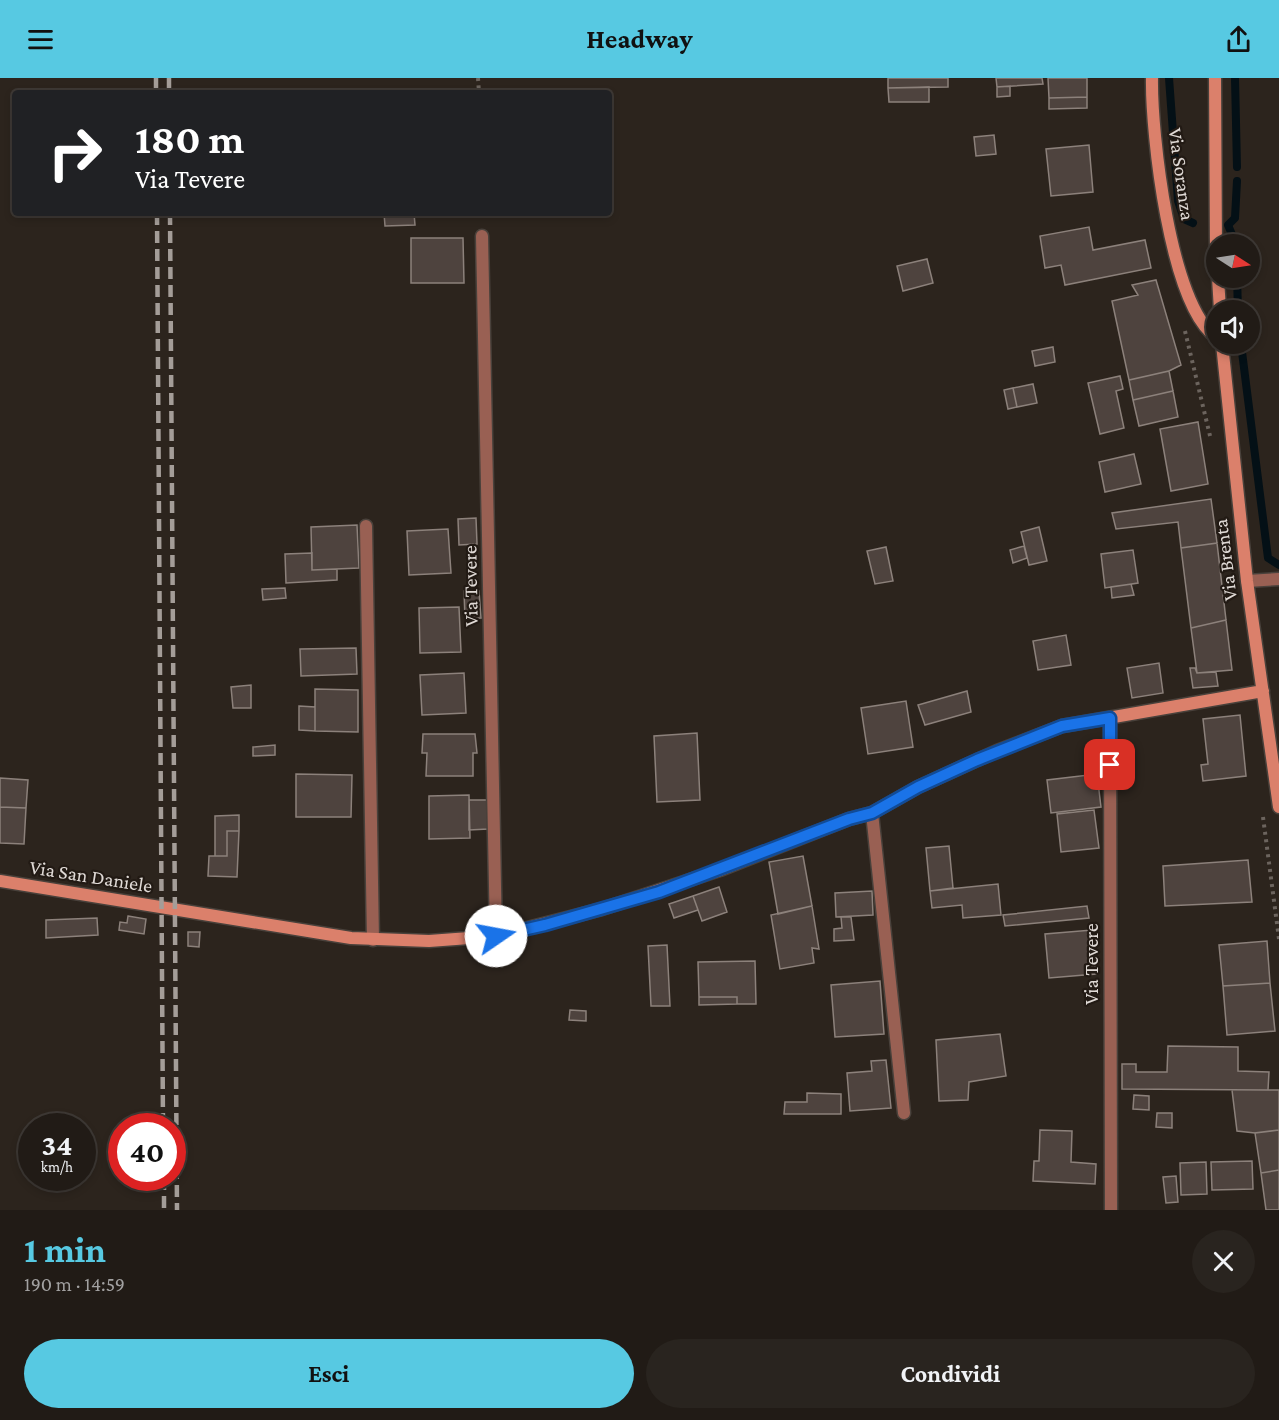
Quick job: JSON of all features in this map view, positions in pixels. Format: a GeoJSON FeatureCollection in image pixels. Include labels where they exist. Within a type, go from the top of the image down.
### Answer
{"type":"FeatureCollection","features":[{"type":"Feature","properties":{"kind":"street","name":"Via Soranza"},"geometry":{"type":"LineString","coordinates":[[1152,78],[1159,171],[1171,235],[1191,299],[1206,326]]}},
{"type":"Feature","properties":{"kind":"street"},"geometry":{"type":"LineString","coordinates":[[1215,78],[1216,234]]}},
{"type":"Feature","properties":{"kind":"street","name":"Via Tevere"},"geometry":{"type":"LineString","coordinates":[[482,236],[496,936]]}},
{"type":"Feature","properties":{"kind":"street","name":"Via Brenta"},"geometry":{"type":"LineString","coordinates":[[1223,354],[1247,581],[1279,807]]}},
{"type":"Feature","properties":{"kind":"street"},"geometry":{"type":"LineString","coordinates":[[366,525],[373,940],[429,941],[496,936],[545,925],[659,892],[849,819],[872,813],[918,787],[997,751],[1062,726],[1263,691]]}},
{"type":"Feature","properties":{"kind":"street"},"geometry":{"type":"LineString","coordinates":[[1247,581],[1279,579]]}},
{"type":"Feature","properties":{"kind":"street","name":"Via Tevere"},"geometry":{"type":"LineString","coordinates":[[1110,718],[1111,1210]]}},
{"type":"Feature","properties":{"kind":"street"},"geometry":{"type":"LineString","coordinates":[[872,813],[904,1113]]}},
{"type":"Feature","properties":{"kind":"street","name":"Via San Daniele"},"geometry":{"type":"LineString","coordinates":[[0,881],[373,940]]}},
{"type":"Feature","properties":{"kind":"path"},"geometry":{"type":"LineString","coordinates":[[1184,326],[1209,424]]}},
{"type":"Feature","properties":{"kind":"path"},"geometry":{"type":"LineString","coordinates":[[1262,809],[1279,939]]}},
{"type":"Feature","properties":{"kind":"building"},"geometry":{"type":"Polygon","coordinates":[[[888,78],[948,78],[948,87],[888,88],[888,78]]]}},
{"type":"Feature","properties":{"kind":"building"},"geometry":{"type":"Polygon","coordinates":[[[996,78],[1042,78],[1043,84],[997,87],[996,78]]]}},
{"type":"Feature","properties":{"kind":"building"},"geometry":{"type":"Polygon","coordinates":[[[1048,78],[1087,78],[1087,97],[1049,98],[1048,78]]]}},
{"type":"Feature","properties":{"kind":"building"},"geometry":{"type":"Polygon","coordinates":[[[1010,86],[1010,96],[997,97],[997,87],[1010,86]]]}},
{"type":"Feature","properties":{"kind":"building"},"geometry":{"type":"Polygon","coordinates":[[[929,87],[929,102],[889,102],[888,88],[929,87]]]}},
{"type":"Feature","properties":{"kind":"building"},"geometry":{"type":"Polygon","coordinates":[[[1087,97],[1087,108],[1049,109],[1049,98],[1087,97]]]}},
{"type":"Feature","properties":{"kind":"building"},"geometry":{"type":"Polygon","coordinates":[[[994,135],[996,154],[976,156],[974,137],[994,135]]]}},
{"type":"Feature","properties":{"kind":"building"},"geometry":{"type":"Polygon","coordinates":[[[1089,145],[1093,192],[1051,196],[1046,149],[1089,145]]]}},
{"type":"Feature","properties":{"kind":"building"},"geometry":{"type":"Polygon","coordinates":[[[384,216],[414,216],[415,225],[385,226],[384,216]]]}},
{"type":"Feature","properties":{"kind":"building"},"geometry":{"type":"Polygon","coordinates":[[[1089,227],[1093,250],[1145,240],[1151,268],[1065,285],[1061,265],[1045,268],[1040,236],[1089,227]]]}},
{"type":"Feature","properties":{"kind":"building"},"geometry":{"type":"Polygon","coordinates":[[[411,238],[463,238],[464,283],[411,283],[411,238]]]}},
{"type":"Feature","properties":{"kind":"building"},"geometry":{"type":"Polygon","coordinates":[[[927,259],[933,283],[903,291],[897,266],[927,259]]]}},
{"type":"Feature","properties":{"kind":"building"},"geometry":{"type":"Polygon","coordinates":[[[1156,280],[1181,365],[1169,371],[1129,380],[1112,301],[1138,295],[1132,285],[1156,280]]]}},
{"type":"Feature","properties":{"kind":"building"},"geometry":{"type":"Polygon","coordinates":[[[1053,347],[1055,362],[1035,366],[1032,351],[1053,347]]]}},
{"type":"Feature","properties":{"kind":"building"},"geometry":{"type":"Polygon","coordinates":[[[1169,371],[1173,391],[1133,400],[1129,380],[1169,371]]]}},
{"type":"Feature","properties":{"kind":"building"},"geometry":{"type":"Polygon","coordinates":[[[1120,376],[1123,389],[1116,391],[1124,428],[1100,434],[1088,383],[1120,376]]]}},
{"type":"Feature","properties":{"kind":"building"},"geometry":{"type":"Polygon","coordinates":[[[1033,384],[1037,403],[1017,407],[1013,388],[1033,384]]]}},
{"type":"Feature","properties":{"kind":"building"},"geometry":{"type":"Polygon","coordinates":[[[1013,388],[1017,407],[1008,409],[1004,390],[1013,388]]]}},
{"type":"Feature","properties":{"kind":"building"},"geometry":{"type":"Polygon","coordinates":[[[1173,391],[1178,417],[1139,426],[1133,400],[1173,391]]]}},
{"type":"Feature","properties":{"kind":"building"},"geometry":{"type":"Polygon","coordinates":[[[1198,422],[1208,484],[1171,491],[1160,429],[1198,422]]]}},
{"type":"Feature","properties":{"kind":"building"},"geometry":{"type":"Polygon","coordinates":[[[1134,454],[1141,484],[1105,492],[1099,462],[1134,454]]]}},
{"type":"Feature","properties":{"kind":"building"},"geometry":{"type":"Polygon","coordinates":[[[1211,499],[1217,543],[1181,548],[1178,522],[1116,529],[1112,513],[1211,499]]]}},
{"type":"Feature","properties":{"kind":"building"},"geometry":{"type":"Polygon","coordinates":[[[476,518],[477,544],[459,545],[458,519],[476,518]]]}},
{"type":"Feature","properties":{"kind":"building"},"geometry":{"type":"Polygon","coordinates":[[[357,525],[359,568],[312,570],[311,527],[357,525]]]}},
{"type":"Feature","properties":{"kind":"building"},"geometry":{"type":"Polygon","coordinates":[[[1039,527],[1047,561],[1029,565],[1021,532],[1039,527]]]}},
{"type":"Feature","properties":{"kind":"building"},"geometry":{"type":"Polygon","coordinates":[[[448,529],[451,573],[409,575],[407,531],[448,529]]]}},
{"type":"Feature","properties":{"kind":"building"},"geometry":{"type":"Polygon","coordinates":[[[1217,543],[1226,620],[1191,628],[1181,548],[1217,543]]]}},
{"type":"Feature","properties":{"kind":"building"},"geometry":{"type":"Polygon","coordinates":[[[1024,546],[1027,558],[1013,563],[1010,550],[1024,546]]]}},
{"type":"Feature","properties":{"kind":"building"},"geometry":{"type":"Polygon","coordinates":[[[886,547],[893,581],[875,584],[867,551],[886,547]]]}},
{"type":"Feature","properties":{"kind":"building"},"geometry":{"type":"Polygon","coordinates":[[[1133,550],[1138,583],[1105,588],[1101,554],[1133,550]]]}},
{"type":"Feature","properties":{"kind":"building"},"geometry":{"type":"Polygon","coordinates":[[[312,553],[312,570],[337,569],[337,580],[286,583],[285,554],[312,553]]]}},
{"type":"Feature","properties":{"kind":"building"},"geometry":{"type":"Polygon","coordinates":[[[1131,584],[1134,595],[1112,598],[1111,587],[1131,584]]]}},
{"type":"Feature","properties":{"kind":"building"},"geometry":{"type":"Polygon","coordinates":[[[285,588],[286,598],[263,600],[262,589],[285,588]]]}},
{"type":"Feature","properties":{"kind":"building"},"geometry":{"type":"Polygon","coordinates":[[[464,591],[479,591],[481,618],[465,619],[464,591]]]}},
{"type":"Feature","properties":{"kind":"building"},"geometry":{"type":"Polygon","coordinates":[[[459,607],[461,652],[420,653],[419,608],[459,607]]]}},
{"type":"Feature","properties":{"kind":"building"},"geometry":{"type":"Polygon","coordinates":[[[1226,620],[1232,670],[1197,673],[1191,628],[1226,620]]]}},
{"type":"Feature","properties":{"kind":"building"},"geometry":{"type":"Polygon","coordinates":[[[1066,635],[1071,665],[1038,670],[1033,641],[1066,635]]]}},
{"type":"Feature","properties":{"kind":"building"},"geometry":{"type":"Polygon","coordinates":[[[356,648],[357,674],[301,676],[300,649],[356,648]]]}},
{"type":"Feature","properties":{"kind":"building"},"geometry":{"type":"Polygon","coordinates":[[[1159,663],[1163,693],[1132,698],[1127,668],[1159,663]]]}},
{"type":"Feature","properties":{"kind":"building"},"geometry":{"type":"Polygon","coordinates":[[[1190,668],[1195,668],[1197,673],[1216,672],[1218,686],[1193,688],[1190,668]]]}},
{"type":"Feature","properties":{"kind":"building"},"geometry":{"type":"Polygon","coordinates":[[[464,673],[466,713],[422,715],[420,675],[464,673]]]}},
{"type":"Feature","properties":{"kind":"building"},"geometry":{"type":"Polygon","coordinates":[[[251,685],[251,708],[233,708],[231,687],[251,685]]]}},
{"type":"Feature","properties":{"kind":"building"},"geometry":{"type":"Polygon","coordinates":[[[315,689],[358,690],[358,732],[315,731],[315,689]]]}},
{"type":"Feature","properties":{"kind":"building"},"geometry":{"type":"Polygon","coordinates":[[[967,691],[971,712],[925,725],[918,705],[967,691]]]}},
{"type":"Feature","properties":{"kind":"building"},"geometry":{"type":"Polygon","coordinates":[[[906,701],[913,747],[868,754],[861,708],[906,701]]]}},
{"type":"Feature","properties":{"kind":"building"},"geometry":{"type":"Polygon","coordinates":[[[299,706],[315,707],[315,731],[299,730],[299,706]]]}},
{"type":"Feature","properties":{"kind":"building"},"geometry":{"type":"Polygon","coordinates":[[[1240,715],[1246,776],[1203,781],[1201,765],[1208,764],[1203,719],[1240,715]]]}},
{"type":"Feature","properties":{"kind":"building"},"geometry":{"type":"Polygon","coordinates":[[[697,733],[700,800],[657,802],[654,736],[697,733]]]}},
{"type":"Feature","properties":{"kind":"building"},"geometry":{"type":"Polygon","coordinates":[[[423,734],[475,734],[477,753],[473,753],[473,776],[426,776],[427,753],[422,753],[423,734]]]}},
{"type":"Feature","properties":{"kind":"building"},"geometry":{"type":"Polygon","coordinates":[[[275,745],[275,755],[253,756],[253,747],[275,745]]]}},
{"type":"Feature","properties":{"kind":"building"},"geometry":{"type":"Polygon","coordinates":[[[296,774],[352,775],[351,817],[296,817],[296,774]]]}},
{"type":"Feature","properties":{"kind":"building"},"geometry":{"type":"Polygon","coordinates":[[[1097,774],[1101,807],[1051,813],[1047,780],[1097,774]]]}},
{"type":"Feature","properties":{"kind":"building"},"geometry":{"type":"Polygon","coordinates":[[[0,778],[28,780],[26,808],[0,807],[0,778]]]}},
{"type":"Feature","properties":{"kind":"building"},"geometry":{"type":"Polygon","coordinates":[[[469,795],[470,838],[429,839],[429,796],[469,795]]]}},
{"type":"Feature","properties":{"kind":"building"},"geometry":{"type":"Polygon","coordinates":[[[469,800],[488,800],[488,829],[469,830],[469,800]]]}},
{"type":"Feature","properties":{"kind":"building"},"geometry":{"type":"Polygon","coordinates":[[[0,807],[26,808],[24,844],[0,843],[0,807]]]}},
{"type":"Feature","properties":{"kind":"building"},"geometry":{"type":"Polygon","coordinates":[[[1094,810],[1099,848],[1061,852],[1057,814],[1094,810]]]}},
{"type":"Feature","properties":{"kind":"building"},"geometry":{"type":"Polygon","coordinates":[[[239,815],[239,831],[227,831],[227,856],[215,856],[215,816],[239,815]]]}},
{"type":"Feature","properties":{"kind":"building"},"geometry":{"type":"Polygon","coordinates":[[[227,831],[239,831],[237,877],[208,876],[209,856],[227,856],[227,831]]]}},
{"type":"Feature","properties":{"kind":"building"},"geometry":{"type":"Polygon","coordinates":[[[949,846],[953,888],[930,891],[926,848],[949,846]]]}},
{"type":"Feature","properties":{"kind":"building"},"geometry":{"type":"Polygon","coordinates":[[[803,856],[812,906],[778,914],[769,862],[803,856]]]}},
{"type":"Feature","properties":{"kind":"building"},"geometry":{"type":"Polygon","coordinates":[[[1248,860],[1252,902],[1165,906],[1163,866],[1248,860]]]}},
{"type":"Feature","properties":{"kind":"building"},"geometry":{"type":"Polygon","coordinates":[[[998,884],[1001,915],[963,918],[962,905],[932,908],[930,891],[998,884]]]}},
{"type":"Feature","properties":{"kind":"building"},"geometry":{"type":"Polygon","coordinates":[[[719,887],[727,912],[702,921],[693,896],[719,887]]]}},
{"type":"Feature","properties":{"kind":"building"},"geometry":{"type":"Polygon","coordinates":[[[872,891],[873,915],[836,917],[835,893],[872,891]]]}},
{"type":"Feature","properties":{"kind":"building"},"geometry":{"type":"Polygon","coordinates":[[[693,896],[698,910],[674,918],[669,904],[693,896]]]}},
{"type":"Feature","properties":{"kind":"building"},"geometry":{"type":"Polygon","coordinates":[[[812,906],[819,949],[812,948],[814,963],[780,969],[771,915],[812,906]]]}},
{"type":"Feature","properties":{"kind":"building"},"geometry":{"type":"Polygon","coordinates":[[[1087,906],[1089,918],[1005,926],[1003,915],[1087,906]]]}},
{"type":"Feature","properties":{"kind":"building"},"geometry":{"type":"Polygon","coordinates":[[[128,916],[146,919],[144,934],[119,930],[120,922],[127,923],[128,916]]]}},
{"type":"Feature","properties":{"kind":"building"},"geometry":{"type":"Polygon","coordinates":[[[841,917],[851,917],[854,940],[834,941],[834,929],[842,928],[841,917]]]}},
{"type":"Feature","properties":{"kind":"building"},"geometry":{"type":"Polygon","coordinates":[[[97,918],[98,935],[46,938],[46,920],[97,918]]]}},
{"type":"Feature","properties":{"kind":"building"},"geometry":{"type":"Polygon","coordinates":[[[1092,930],[1096,974],[1049,978],[1045,934],[1092,930]]]}},
{"type":"Feature","properties":{"kind":"building"},"geometry":{"type":"Polygon","coordinates":[[[188,932],[200,932],[199,947],[188,946],[188,932]]]}},
{"type":"Feature","properties":{"kind":"building"},"geometry":{"type":"Polygon","coordinates":[[[1267,941],[1270,983],[1223,986],[1219,945],[1267,941]]]}},
{"type":"Feature","properties":{"kind":"building"},"geometry":{"type":"Polygon","coordinates":[[[667,945],[670,1006],[651,1006],[648,946],[667,945]]]}},
{"type":"Feature","properties":{"kind":"building"},"geometry":{"type":"Polygon","coordinates":[[[755,961],[756,1004],[737,1004],[737,997],[699,997],[698,962],[755,961]]]}},
{"type":"Feature","properties":{"kind":"building"},"geometry":{"type":"Polygon","coordinates":[[[880,981],[884,1034],[835,1037],[831,985],[880,981]]]}},
{"type":"Feature","properties":{"kind":"building"},"geometry":{"type":"Polygon","coordinates":[[[1270,983],[1275,1031],[1227,1035],[1223,986],[1270,983]]]}},
{"type":"Feature","properties":{"kind":"building"},"geometry":{"type":"Polygon","coordinates":[[[699,997],[737,997],[737,1004],[699,1005],[699,997]]]}},
{"type":"Feature","properties":{"kind":"building"},"geometry":{"type":"Polygon","coordinates":[[[570,1010],[586,1011],[586,1021],[569,1020],[570,1010]]]}},
{"type":"Feature","properties":{"kind":"building"},"geometry":{"type":"Polygon","coordinates":[[[1000,1034],[1006,1076],[969,1082],[968,1100],[939,1101],[936,1040],[1000,1034]]]}},
{"type":"Feature","properties":{"kind":"building"},"geometry":{"type":"Polygon","coordinates":[[[1168,1046],[1238,1047],[1238,1071],[1269,1072],[1268,1090],[1122,1089],[1122,1064],[1136,1064],[1136,1072],[1167,1072],[1168,1046]]]}},
{"type":"Feature","properties":{"kind":"building"},"geometry":{"type":"Polygon","coordinates":[[[886,1060],[891,1108],[850,1111],[847,1073],[872,1071],[871,1061],[886,1060]]]}},
{"type":"Feature","properties":{"kind":"building"},"geometry":{"type":"Polygon","coordinates":[[[1232,1090],[1279,1090],[1279,1130],[1255,1133],[1237,1131],[1232,1090]]]}},
{"type":"Feature","properties":{"kind":"building"},"geometry":{"type":"Polygon","coordinates":[[[807,1093],[841,1094],[841,1114],[784,1114],[785,1102],[807,1102],[807,1093]]]}},
{"type":"Feature","properties":{"kind":"building"},"geometry":{"type":"Polygon","coordinates":[[[1134,1095],[1149,1096],[1149,1110],[1133,1109],[1134,1095]]]}},
{"type":"Feature","properties":{"kind":"building"},"geometry":{"type":"Polygon","coordinates":[[[1157,1113],[1172,1113],[1172,1128],[1156,1127],[1157,1113]]]}},
{"type":"Feature","properties":{"kind":"building"},"geometry":{"type":"Polygon","coordinates":[[[1040,1130],[1072,1131],[1071,1162],[1096,1164],[1095,1184],[1033,1181],[1034,1161],[1039,1161],[1040,1130]]]}},
{"type":"Feature","properties":{"kind":"building"},"geometry":{"type":"Polygon","coordinates":[[[1279,1130],[1279,1170],[1261,1173],[1255,1133],[1279,1130]]]}},
{"type":"Feature","properties":{"kind":"building"},"geometry":{"type":"Polygon","coordinates":[[[1252,1161],[1253,1189],[1212,1190],[1211,1162],[1252,1161]]]}},
{"type":"Feature","properties":{"kind":"building"},"geometry":{"type":"Polygon","coordinates":[[[1206,1162],[1207,1194],[1181,1195],[1180,1163],[1206,1162]]]}},
{"type":"Feature","properties":{"kind":"building"},"geometry":{"type":"Polygon","coordinates":[[[1279,1170],[1279,1210],[1266,1210],[1261,1173],[1279,1170]]]}},
{"type":"Feature","properties":{"kind":"building"},"geometry":{"type":"Polygon","coordinates":[[[1176,1176],[1178,1202],[1166,1203],[1163,1177],[1176,1176]]]}},
{"type":"Feature","properties":{"kind":"waterway"},"geometry":{"type":"LineString","coordinates":[[1169,78],[1178,201],[1184,219],[1193,223]]}},
{"type":"Feature","properties":{"kind":"waterway"},"geometry":{"type":"LineString","coordinates":[[1235,78],[1237,167]]}},
{"type":"Feature","properties":{"kind":"waterway"},"geometry":{"type":"LineString","coordinates":[[1232,234],[1228,225],[1235,218],[1237,181]]}},
{"type":"Feature","properties":{"kind":"waterway"},"geometry":{"type":"LineString","coordinates":[[1237,288],[1238,300]]}},
{"type":"Feature","properties":{"kind":"waterway"},"geometry":{"type":"LineString","coordinates":[[1242,354],[1268,558],[1279,565]]}},
{"type":"Feature","properties":{"kind":"railway"},"geometry":{"type":"LineString","coordinates":[[156,78],[156,90]]}},
{"type":"Feature","properties":{"kind":"railway"},"geometry":{"type":"LineString","coordinates":[[169,78],[169,90]]}},
{"type":"Feature","properties":{"kind":"railway"},"geometry":{"type":"LineString","coordinates":[[157,216],[163,1113]]}},
{"type":"Feature","properties":{"kind":"railway"},"geometry":{"type":"LineString","coordinates":[[170,216],[177,1210]]}},
{"type":"Feature","properties":{"kind":"railway"},"geometry":{"type":"LineString","coordinates":[[164,1191],[164,1210]]}},
{"type":"Feature","properties":{"kind":"route"},"geometry":{"type":"LineString","coordinates":[[496,936],[602,909],[720,870],[849,819],[872,813],[918,787],[997,751],[1062,726],[1110,718],[1110,765]]}}]}
